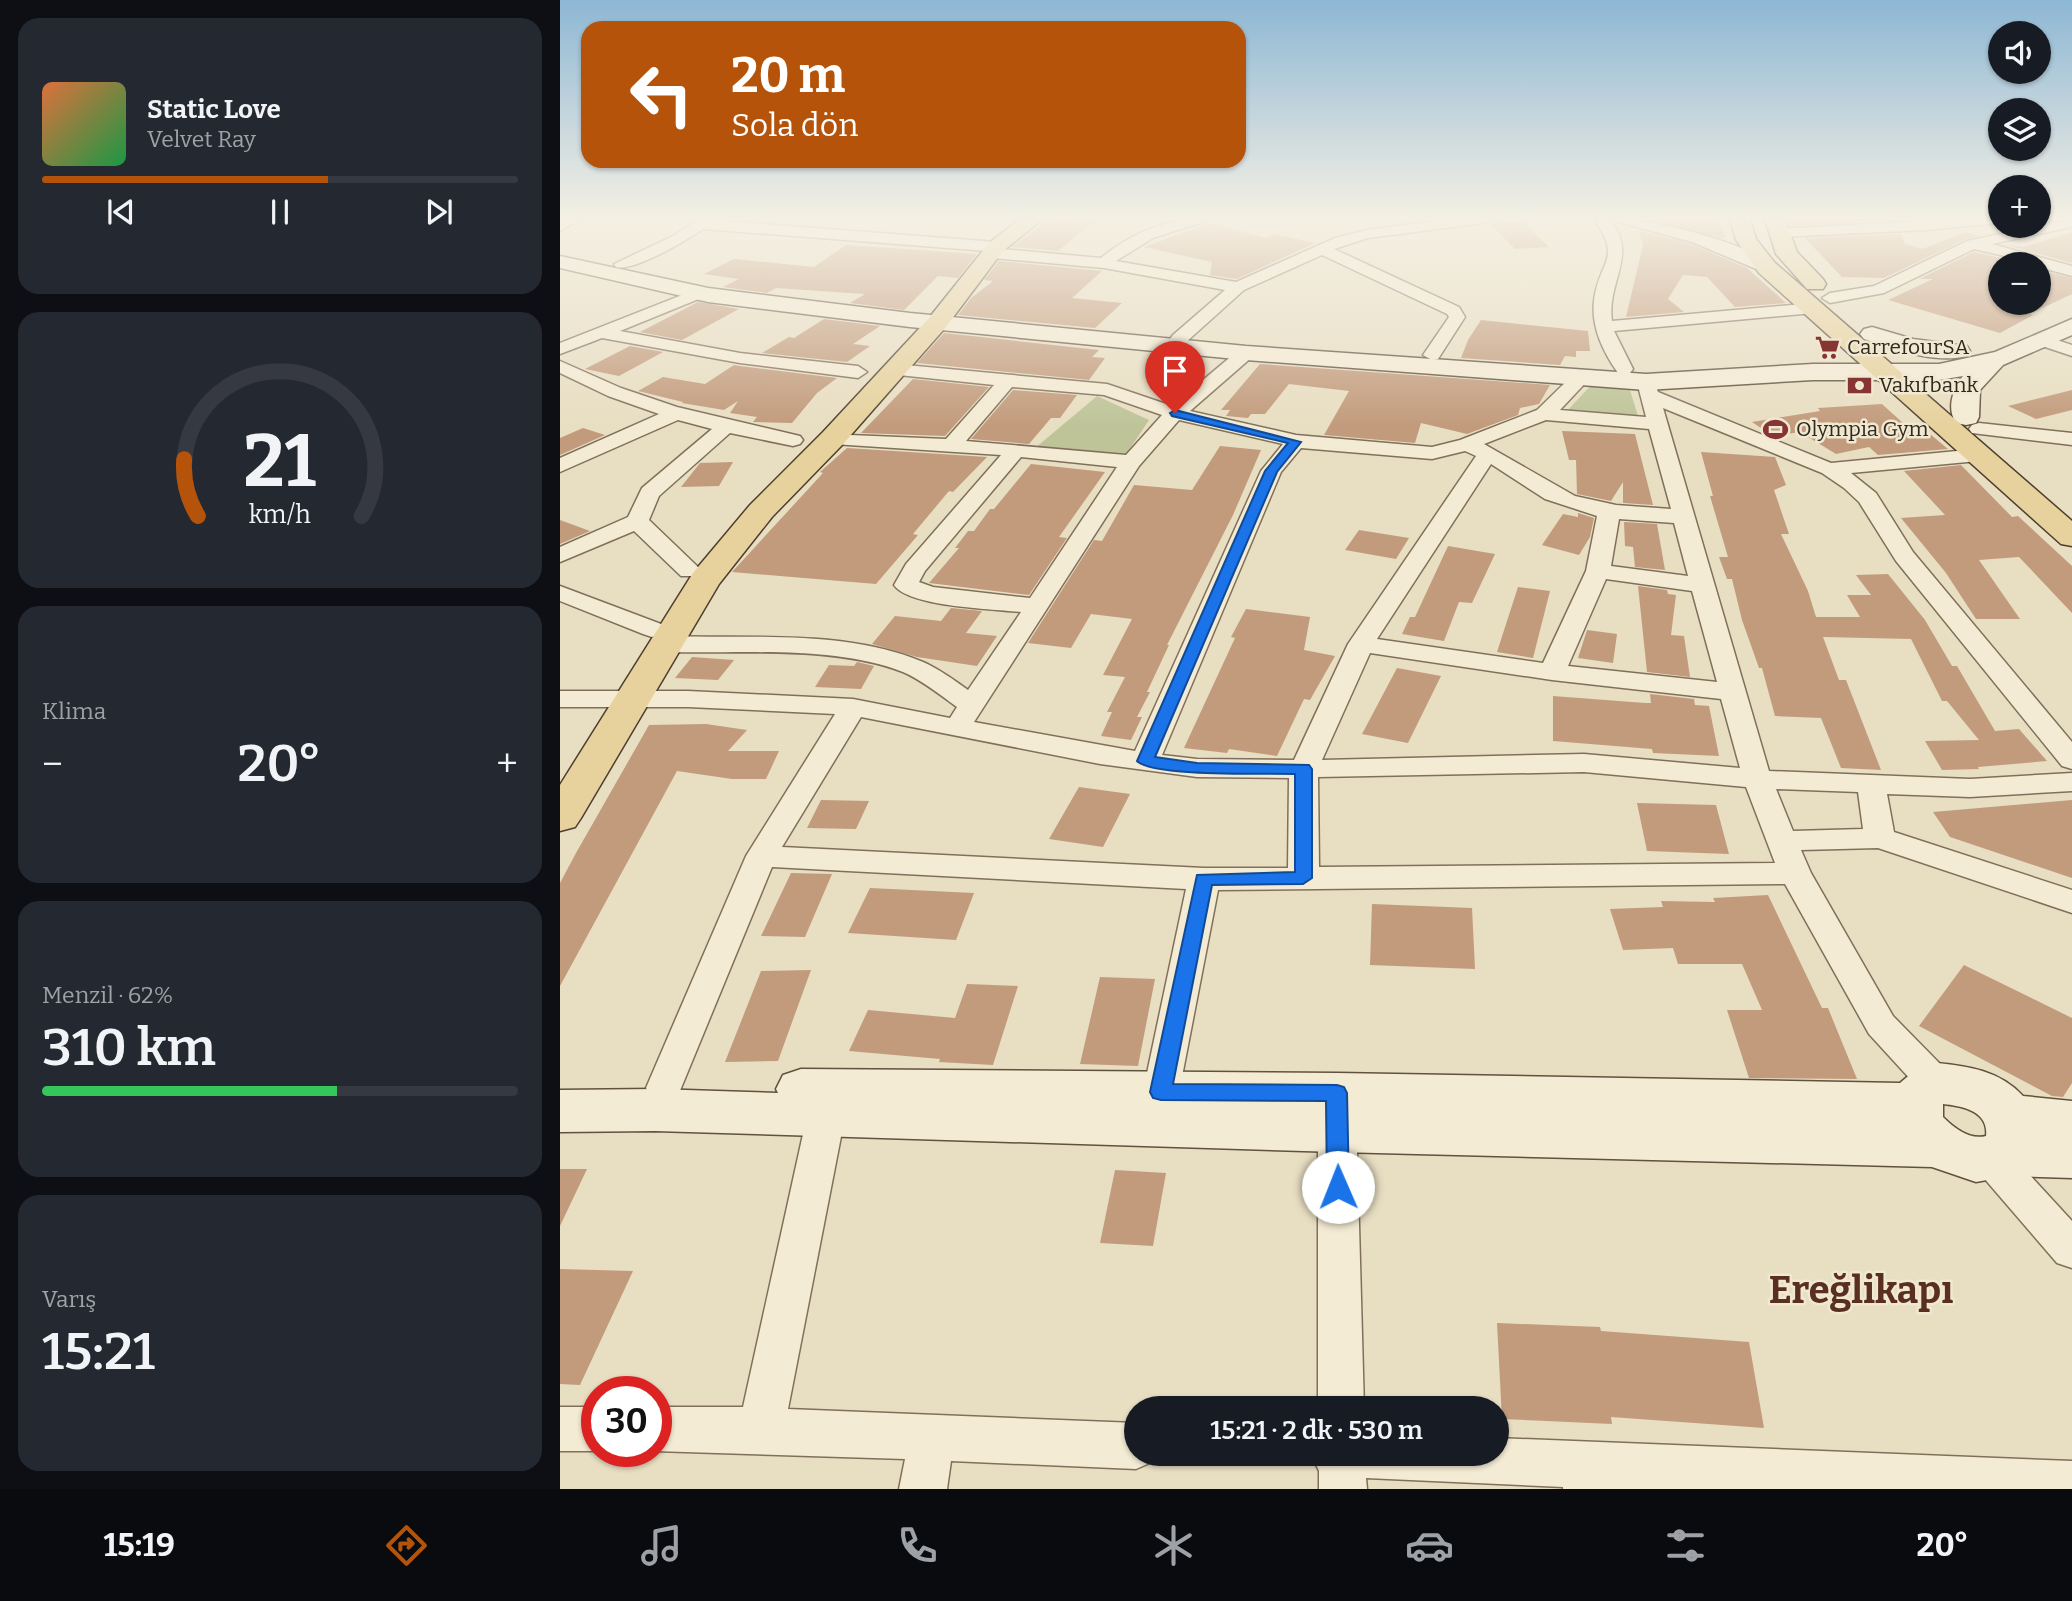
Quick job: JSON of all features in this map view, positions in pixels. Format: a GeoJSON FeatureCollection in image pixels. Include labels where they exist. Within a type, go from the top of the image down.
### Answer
{"type":"FeatureCollection","features":[{"type":"Feature","properties":{"kind":"main road"},"geometry":{"type":"LineString","coordinates":[[680,288],[700,293],[927,316],[1179,339],[1432,355],[1640,382]]}},
{"type":"Feature","properties":{"kind":"main road"},"geometry":{"type":"LineString","coordinates":[[737,288],[927,316],[1246,353],[1640,382],[1963,351],[2015,338],[2072,314]]}},
{"type":"Feature","properties":{"kind":"main road"},"geometry":{"type":"LineString","coordinates":[[660,637],[689,571],[793,440],[858,372],[927,316],[953,288]]}},
{"type":"Feature","properties":{"kind":"main road"},"geometry":{"type":"LineString","coordinates":[[1799,288],[1821,303],[1972,423],[2072,509]]}},
{"type":"Feature","properties":{"kind":"main road"},"geometry":{"type":"LineString","coordinates":[[1811,288],[1840,331],[1889,359],[1965,368],[1994,360],[2072,327]]}},
{"type":"Feature","properties":{"kind":"main road"},"geometry":{"type":"LineString","coordinates":[[560,818],[621,700],[660,637],[761,511],[895,370],[927,316]]}},
{"type":"Feature","properties":{"kind":"main road"},"geometry":{"type":"LineString","coordinates":[[1808,366],[1840,346],[1840,331]]}},
{"type":"Feature","properties":{"kind":"main road"},"geometry":{"type":"LineString","coordinates":[[1889,359],[1924,349],[1963,351]]}},
{"type":"Feature","properties":{"kind":"main road"},"geometry":{"type":"LineString","coordinates":[[1889,359],[1915,398],[2072,537]]}},
{"type":"Feature","properties":{"kind":"main road"},"geometry":{"type":"LineString","coordinates":[[1972,423],[1963,396],[1967,387],[1994,360]]}},
{"type":"Feature","properties":{"kind":"main road"},"geometry":{"type":"LineString","coordinates":[[1808,366],[1863,379],[1915,398]]}},
{"type":"Feature","properties":{"kind":"main road"},"geometry":{"type":"LineString","coordinates":[[560,775],[621,700]]}},
{"type":"Feature","properties":{"kind":"main road"},"geometry":{"type":"LineString","coordinates":[[560,1111],[654,1110],[826,1116],[1930,1111],[1956,1083],[1984,1092],[1999,1102],[2001,1142]]}},
{"type":"Feature","properties":{"kind":"main road"},"geometry":{"type":"LineString","coordinates":[[560,1088],[1161,1092],[1337,1112]]}},
{"type":"Feature","properties":{"kind":"main road"},"geometry":{"type":"LineString","coordinates":[[1930,1111],[1957,1155],[1976,1160],[2001,1142],[2072,1122]]}},
{"type":"Feature","properties":{"kind":"main road"},"geometry":{"type":"LineString","coordinates":[[2001,1142],[2072,1156]]}},
{"type":"Feature","properties":{"kind":"street"},"geometry":{"type":"LineString","coordinates":[[1179,339],[1236,288]]}},
{"type":"Feature","properties":{"kind":"street"},"geometry":{"type":"LineString","coordinates":[[1405,288],[1453,311],[1457,317],[1432,355]]}},
{"type":"Feature","properties":{"kind":"street"},"geometry":{"type":"LineString","coordinates":[[1607,288],[1601,309],[1607,341],[1640,382],[1656,424],[1757,779],[1796,873],[1930,1111]]}},
{"type":"Feature","properties":{"kind":"street"},"geometry":{"type":"LineString","coordinates":[[1604,327],[1821,303],[1881,288]]}},
{"type":"Feature","properties":{"kind":"street"},"geometry":{"type":"LineString","coordinates":[[560,349],[700,293]]}},
{"type":"Feature","properties":{"kind":"street"},"geometry":{"type":"LineString","coordinates":[[602,333],[740,358],[858,372]]}},
{"type":"Feature","properties":{"kind":"street"},"geometry":{"type":"LineString","coordinates":[[2042,340],[2072,351]]}},
{"type":"Feature","properties":{"kind":"street"},"geometry":{"type":"LineString","coordinates":[[965,716],[1130,463],[1175,413],[1246,353]]}},
{"type":"Feature","properties":{"kind":"street"},"geometry":{"type":"LineString","coordinates":[[560,366],[586,381],[678,413],[793,440]]}},
{"type":"Feature","properties":{"kind":"street"},"geometry":{"type":"LineString","coordinates":[[895,370],[1107,390],[1175,413],[1296,442],[1432,453],[1478,449],[1544,414],[1582,377]]}},
{"type":"Feature","properties":{"kind":"street"},"geometry":{"type":"LineString","coordinates":[[951,446],[1007,380]]}},
{"type":"Feature","properties":{"kind":"street"},"geometry":{"type":"LineString","coordinates":[[560,391],[586,381]]}},
{"type":"Feature","properties":{"kind":"street"},"geometry":{"type":"LineString","coordinates":[[1640,382],[1829,469],[1852,483],[1868,498],[1904,556],[2072,760]]}},
{"type":"Feature","properties":{"kind":"street"},"geometry":{"type":"LineString","coordinates":[[560,466],[678,413]]}},
{"type":"Feature","properties":{"kind":"street"},"geometry":{"type":"LineString","coordinates":[[1544,414],[1656,424]]}},
{"type":"Feature","properties":{"kind":"street"},"geometry":{"type":"LineString","coordinates":[[1972,423],[2072,439]]}},
{"type":"Feature","properties":{"kind":"street"},"geometry":{"type":"LineString","coordinates":[[560,555],[637,521],[650,493],[727,426]]}},
{"type":"Feature","properties":{"kind":"street"},"geometry":{"type":"LineString","coordinates":[[832,438],[1016,450],[1130,463]]}},
{"type":"Feature","properties":{"kind":"street"},"geometry":{"type":"LineString","coordinates":[[1145,761],[1271,471],[1296,442]]}},
{"type":"Feature","properties":{"kind":"street"},"geometry":{"type":"LineString","coordinates":[[1478,449],[1510,464],[1553,495],[1576,503],[1609,510],[1682,517]]}},
{"type":"Feature","properties":{"kind":"street"},"geometry":{"type":"LineString","coordinates":[[1303,878],[1304,769],[1361,644],[1478,449]]}},
{"type":"Feature","properties":{"kind":"street"},"geometry":{"type":"LineString","coordinates":[[1016,450],[914,569],[906,585],[929,594],[1036,606]]}},
{"type":"Feature","properties":{"kind":"street"},"geometry":{"type":"LineString","coordinates":[[1829,469],[1978,455]]}},
{"type":"Feature","properties":{"kind":"street"},"geometry":{"type":"LineString","coordinates":[[1552,672],[1598,571],[1609,510]]}},
{"type":"Feature","properties":{"kind":"street"},"geometry":{"type":"LineString","coordinates":[[637,521],[689,571]]}},
{"type":"Feature","properties":{"kind":"street"},"geometry":{"type":"LineString","coordinates":[[1598,571],[1702,585]]}},
{"type":"Feature","properties":{"kind":"street"},"geometry":{"type":"LineString","coordinates":[[560,593],[660,637],[873,655],[915,668],[965,716]]}},
{"type":"Feature","properties":{"kind":"street"},"geometry":{"type":"LineString","coordinates":[[1361,644],[1552,672],[1733,692]]}},
{"type":"Feature","properties":{"kind":"street"},"geometry":{"type":"LineString","coordinates":[[560,699],[688,699],[853,707],[965,716],[1100,755],[1197,768],[1304,769],[1584,763],[1757,779],[1970,788],[2072,782]]}},
{"type":"Feature","properties":{"kind":"street"},"geometry":{"type":"LineString","coordinates":[[664,1088],[761,856],[853,707]]}},
{"type":"Feature","properties":{"kind":"street"},"geometry":{"type":"LineString","coordinates":[[1871,784],[1881,838]]}},
{"type":"Feature","properties":{"kind":"street"},"geometry":{"type":"LineString","coordinates":[[1782,841],[1881,838],[2072,902]]}},
{"type":"Feature","properties":{"kind":"street"},"geometry":{"type":"LineString","coordinates":[[761,856],[1204,879],[1796,873]]}},
{"type":"Feature","properties":{"kind":"street"},"geometry":{"type":"LineString","coordinates":[[1161,1092],[1204,879]]}},
{"type":"Feature","properties":{"kind":"street"},"geometry":{"type":"LineString","coordinates":[[1337,1112],[1341,1396]]}},
{"type":"Feature","properties":{"kind":"street"},"geometry":{"type":"LineString","coordinates":[[761,1430],[826,1116]]}},
{"type":"Feature","properties":{"kind":"street"},"geometry":{"type":"LineString","coordinates":[[2001,1142],[2072,1250]]}},
{"type":"Feature","properties":{"kind":"street"},"geometry":{"type":"LineString","coordinates":[[672,1429],[761,1430],[1124,1446]]}},
{"type":"Feature","properties":{"kind":"street"},"geometry":{"type":"LineString","coordinates":[[923,1489],[932,1438]]}},
{"type":"Feature","properties":{"kind":"street"},"geometry":{"type":"LineString","coordinates":[[1342,1466],[1343,1489]]}},
{"type":"Feature","properties":{"kind":"street"},"geometry":{"type":"LineString","coordinates":[[1469,1466],[1585,1477],[2072,1485]]}},
{"type":"Feature","properties":{"kind":"green space"},"geometry":{"type":"Polygon","coordinates":[[[1592,384],[1629,387],[1638,416],[1568,410],[1592,384]]]}},
{"type":"Feature","properties":{"kind":"green space"},"geometry":{"type":"Polygon","coordinates":[[[1097,396],[1149,420],[1123,459],[1034,449],[1097,396]]]}},
{"type":"Feature","properties":{"kind":"building"},"geometry":{"type":"Polygon","coordinates":[[[734,288],[775,288],[767,293],[734,288]]]}},
{"type":"Feature","properties":{"kind":"building"},"geometry":{"type":"Polygon","coordinates":[[[783,288],[926,288],[904,310],[850,303],[865,294],[783,288]]]}},
{"type":"Feature","properties":{"kind":"building"},"geometry":{"type":"Polygon","coordinates":[[[983,288],[1083,288],[1072,298],[1122,303],[1095,328],[958,315],[971,298],[983,288]]]}},
{"type":"Feature","properties":{"kind":"building"},"geometry":{"type":"Polygon","coordinates":[[[1633,288],[1675,288],[1668,299],[1684,312],[1626,317],[1633,288]]]}},
{"type":"Feature","properties":{"kind":"building"},"geometry":{"type":"Polygon","coordinates":[[[1718,288],[1770,288],[1786,303],[1735,307],[1718,288]]]}},
{"type":"Feature","properties":{"kind":"building"},"geometry":{"type":"Polygon","coordinates":[[[1913,288],[1988,288],[1988,315],[2033,315],[2000,333],[1888,300],[1913,288]]]}},
{"type":"Feature","properties":{"kind":"building"},"geometry":{"type":"Polygon","coordinates":[[[2051,288],[2072,288],[2072,294],[2051,304],[2051,288]]]}},
{"type":"Feature","properties":{"kind":"building"},"geometry":{"type":"Polygon","coordinates":[[[698,302],[739,309],[682,340],[640,332],[698,302]]]}},
{"type":"Feature","properties":{"kind":"building"},"geometry":{"type":"Polygon","coordinates":[[[824,319],[880,326],[853,344],[870,346],[847,362],[762,353],[789,337],[794,338],[824,319]]]}},
{"type":"Feature","properties":{"kind":"building"},"geometry":{"type":"Polygon","coordinates":[[[1481,320],[1588,331],[1590,351],[1576,351],[1576,357],[1565,356],[1560,365],[1461,358],[1468,340],[1481,320]]]}},
{"type":"Feature","properties":{"kind":"building"},"geometry":{"type":"Polygon","coordinates":[[[944,333],[1099,350],[1092,357],[1105,358],[1089,380],[917,363],[944,333]]]}},
{"type":"Feature","properties":{"kind":"building"},"geometry":{"type":"Polygon","coordinates":[[[630,346],[663,352],[619,376],[585,369],[630,346]]]}},
{"type":"Feature","properties":{"kind":"building"},"geometry":{"type":"Polygon","coordinates":[[[1260,364],[1550,385],[1539,404],[1520,408],[1518,415],[1467,434],[1421,423],[1415,443],[1324,435],[1349,391],[1289,384],[1265,414],[1251,414],[1248,418],[1226,416],[1230,410],[1221,410],[1260,364]]]}},
{"type":"Feature","properties":{"kind":"building"},"geometry":{"type":"Polygon","coordinates":[[[734,365],[837,378],[817,393],[792,423],[753,422],[757,417],[730,413],[738,401],[724,410],[682,403],[638,391],[663,377],[705,384],[734,365]]]}},
{"type":"Feature","properties":{"kind":"building"},"geometry":{"type":"Polygon","coordinates":[[[913,379],[989,387],[945,436],[861,433],[913,379]]]}},
{"type":"Feature","properties":{"kind":"building"},"geometry":{"type":"Polygon","coordinates":[[[1013,390],[1077,395],[1060,418],[1051,418],[1029,444],[971,439],[1013,390]]]}},
{"type":"Feature","properties":{"kind":"building"},"geometry":{"type":"Polygon","coordinates":[[[2072,390],[2072,410],[2036,419],[2008,406],[2072,390]]]}},
{"type":"Feature","properties":{"kind":"building"},"geometry":{"type":"Polygon","coordinates":[[[1882,404],[1915,434],[1930,434],[1948,449],[1878,455],[1869,447],[1836,454],[1800,432],[1773,436],[1752,422],[1820,411],[1818,408],[1882,404]]]}},
{"type":"Feature","properties":{"kind":"building"},"geometry":{"type":"Polygon","coordinates":[[[583,428],[605,435],[560,455],[560,438],[583,428]]]}},
{"type":"Feature","properties":{"kind":"building"},"geometry":{"type":"Polygon","coordinates":[[[1562,431],[1635,434],[1653,505],[1623,503],[1623,482],[1611,501],[1577,494],[1576,460],[1569,460],[1562,431]]]}},
{"type":"Feature","properties":{"kind":"building"},"geometry":{"type":"Polygon","coordinates":[[[1220,446],[1261,450],[1233,515],[1167,645],[1147,692],[1150,692],[1137,717],[1142,717],[1131,740],[1101,736],[1112,712],[1107,712],[1125,677],[1103,675],[1132,619],[1091,614],[1071,648],[1028,643],[1094,540],[1102,541],[1134,485],[1192,490],[1220,446]]]}},
{"type":"Feature","properties":{"kind":"building"},"geometry":{"type":"Polygon","coordinates":[[[847,448],[987,457],[953,492],[949,491],[913,534],[918,535],[876,584],[732,572],[823,473],[820,472],[847,448]]]}},
{"type":"Feature","properties":{"kind":"building"},"geometry":{"type":"Polygon","coordinates":[[[1701,452],[1775,457],[1786,485],[1774,490],[1789,534],[1781,534],[1808,591],[1816,617],[1860,617],[1847,595],[1871,595],[1856,575],[1888,574],[1925,620],[1952,666],[1957,666],[1995,731],[2019,729],[2047,761],[1978,767],[1979,769],[1942,770],[1925,741],[1979,740],[1947,701],[1942,701],[1911,639],[1823,637],[1839,680],[1846,680],[1881,770],[1841,768],[1821,718],[1775,716],[1762,668],[1759,668],[1742,620],[1732,579],[1727,579],[1719,557],[1728,557],[1710,496],[1713,496],[1701,452]]]}},
{"type":"Feature","properties":{"kind":"building"},"geometry":{"type":"Polygon","coordinates":[[[733,462],[719,486],[681,487],[700,463],[733,462]]]}},
{"type":"Feature","properties":{"kind":"building"},"geometry":{"type":"Polygon","coordinates":[[[1031,464],[1105,472],[1059,537],[1067,538],[1029,595],[929,583],[959,548],[955,548],[968,531],[974,531],[1031,464]]]}},
{"type":"Feature","properties":{"kind":"building"},"geometry":{"type":"Polygon","coordinates":[[[1961,465],[2012,517],[2018,516],[2072,566],[2072,613],[2019,557],[1979,560],[2020,619],[1976,619],[1946,573],[1901,518],[1945,515],[1904,471],[1961,465]]]}},
{"type":"Feature","properties":{"kind":"building"},"geometry":{"type":"Polygon","coordinates":[[[1578,513],[1594,518],[1590,537],[1579,555],[1542,545],[1563,514],[1578,517],[1578,513]]]}},
{"type":"Feature","properties":{"kind":"building"},"geometry":{"type":"Polygon","coordinates":[[[560,520],[590,531],[560,544],[560,520]]]}},
{"type":"Feature","properties":{"kind":"building"},"geometry":{"type":"Polygon","coordinates":[[[1624,522],[1657,524],[1665,570],[1635,567],[1633,547],[1625,546],[1624,522]]]}},
{"type":"Feature","properties":{"kind":"building"},"geometry":{"type":"Polygon","coordinates":[[[1359,530],[1409,538],[1396,559],[1345,550],[1359,530]]]}},
{"type":"Feature","properties":{"kind":"building"},"geometry":{"type":"Polygon","coordinates":[[[1448,546],[1495,554],[1472,603],[1459,602],[1444,641],[1402,634],[1410,617],[1415,617],[1448,546]]]}},
{"type":"Feature","properties":{"kind":"building"},"geometry":{"type":"Polygon","coordinates":[[[1638,586],[1667,590],[1668,594],[1676,595],[1671,635],[1684,636],[1690,677],[1647,672],[1638,586]]]}},
{"type":"Feature","properties":{"kind":"building"},"geometry":{"type":"Polygon","coordinates":[[[1518,587],[1550,591],[1533,658],[1497,652],[1518,587]]]}},
{"type":"Feature","properties":{"kind":"building"},"geometry":{"type":"Polygon","coordinates":[[[951,608],[982,611],[966,633],[997,636],[977,666],[917,657],[872,644],[895,616],[941,621],[951,608]]]}},
{"type":"Feature","properties":{"kind":"building"},"geometry":{"type":"Polygon","coordinates":[[[1246,609],[1310,617],[1304,650],[1335,656],[1310,700],[1304,699],[1277,756],[1229,749],[1227,753],[1184,748],[1235,638],[1231,637],[1246,609]]]}},
{"type":"Feature","properties":{"kind":"building"},"geometry":{"type":"Polygon","coordinates":[[[1587,630],[1617,634],[1613,663],[1578,658],[1587,630]]]}},
{"type":"Feature","properties":{"kind":"building"},"geometry":{"type":"Polygon","coordinates":[[[692,657],[734,660],[718,680],[675,678],[692,657]]]}},
{"type":"Feature","properties":{"kind":"building"},"geometry":{"type":"Polygon","coordinates":[[[857,662],[874,666],[861,689],[815,687],[829,665],[854,666],[857,662]]]}},
{"type":"Feature","properties":{"kind":"building"},"geometry":{"type":"Polygon","coordinates":[[[1397,668],[1441,676],[1408,743],[1362,734],[1397,668]]]}},
{"type":"Feature","properties":{"kind":"building"},"geometry":{"type":"Polygon","coordinates":[[[1650,694],[1694,699],[1695,705],[1709,706],[1719,756],[1653,753],[1652,749],[1553,741],[1553,696],[1651,703],[1650,694]]]}},
{"type":"Feature","properties":{"kind":"building"},"geometry":{"type":"Polygon","coordinates":[[[706,724],[747,730],[728,751],[779,751],[766,779],[732,779],[677,771],[560,986],[560,883],[576,853],[649,725],[706,724]]]}},
{"type":"Feature","properties":{"kind":"building"},"geometry":{"type":"Polygon","coordinates":[[[1079,787],[1130,794],[1103,847],[1049,839],[1079,787]]]}},
{"type":"Feature","properties":{"kind":"building"},"geometry":{"type":"Polygon","coordinates":[[[821,800],[869,801],[856,829],[807,828],[821,800]]]}},
{"type":"Feature","properties":{"kind":"building"},"geometry":{"type":"Polygon","coordinates":[[[2072,800],[2072,878],[1950,837],[1933,812],[2072,800]]]}},
{"type":"Feature","properties":{"kind":"building"},"geometry":{"type":"Polygon","coordinates":[[[1637,803],[1716,805],[1729,854],[1647,851],[1637,803]]]}},
{"type":"Feature","properties":{"kind":"building"},"geometry":{"type":"Polygon","coordinates":[[[791,873],[832,874],[805,937],[761,936],[791,873]]]}},
{"type":"Feature","properties":{"kind":"building"},"geometry":{"type":"Polygon","coordinates":[[[870,888],[974,893],[956,940],[848,933],[870,888]]]}},
{"type":"Feature","properties":{"kind":"building"},"geometry":{"type":"Polygon","coordinates":[[[1768,895],[1822,1008],[1828,1008],[1857,1079],[1749,1078],[1727,1010],[1762,1010],[1742,964],[1678,964],[1673,948],[1623,950],[1610,909],[1663,907],[1661,901],[1715,902],[1713,898],[1768,895]]]}},
{"type":"Feature","properties":{"kind":"building"},"geometry":{"type":"Polygon","coordinates":[[[1372,904],[1472,908],[1475,969],[1370,965],[1372,904]]]}},
{"type":"Feature","properties":{"kind":"building"},"geometry":{"type":"Polygon","coordinates":[[[1964,965],[2072,1018],[2072,1083],[2063,1097],[2052,1096],[1919,1026],[1964,965]]]}},
{"type":"Feature","properties":{"kind":"building"},"geometry":{"type":"Polygon","coordinates":[[[811,970],[778,1061],[725,1062],[761,971],[811,970]]]}},
{"type":"Feature","properties":{"kind":"building"},"geometry":{"type":"Polygon","coordinates":[[[1100,977],[1155,979],[1138,1066],[1080,1064],[1100,977]]]}},
{"type":"Feature","properties":{"kind":"building"},"geometry":{"type":"Polygon","coordinates":[[[967,984],[1018,986],[993,1065],[939,1062],[940,1059],[849,1051],[868,1010],[955,1018],[967,984]]]}},
{"type":"Feature","properties":{"kind":"building"},"geometry":{"type":"Polygon","coordinates":[[[560,1169],[587,1169],[560,1226],[560,1169]]]}},
{"type":"Feature","properties":{"kind":"building"},"geometry":{"type":"Polygon","coordinates":[[[1115,1170],[1166,1173],[1153,1246],[1100,1243],[1115,1170]]]}},
{"type":"Feature","properties":{"kind":"building"},"geometry":{"type":"Polygon","coordinates":[[[560,1269],[633,1271],[584,1376],[581,1376],[580,1385],[560,1384],[560,1269]]]}},
{"type":"Feature","properties":{"kind":"building"},"geometry":{"type":"Polygon","coordinates":[[[1497,1323],[1600,1327],[1601,1331],[1749,1342],[1764,1428],[1611,1417],[1612,1424],[1509,1419],[1509,1396],[1501,1396],[1497,1323]]]}},
{"type":"Feature","properties":{"kind":"place","name":"CarrefourSA"},"geometry":{"type":"Point","coordinates":[1827,347]}},
{"type":"Feature","properties":{"kind":"place","name":"Vakıfbank"},"geometry":{"type":"Point","coordinates":[1859,385]}},
{"type":"Feature","properties":{"kind":"place","name":"Olympia Gym"},"geometry":{"type":"Point","coordinates":[1776,429]}},
{"type":"Feature","properties":{"kind":"district","name":"Ereğlikapı"},"geometry":{"type":"Point","coordinates":[1861,1290]}},
{"type":"Feature","properties":{"kind":"route"},"geometry":{"type":"LineString","coordinates":[[1175,413],[1296,442],[1271,471],[1145,761],[1197,768],[1304,769],[1303,878],[1204,879],[1161,1092],[1337,1093],[1338,1187]]}}]}
